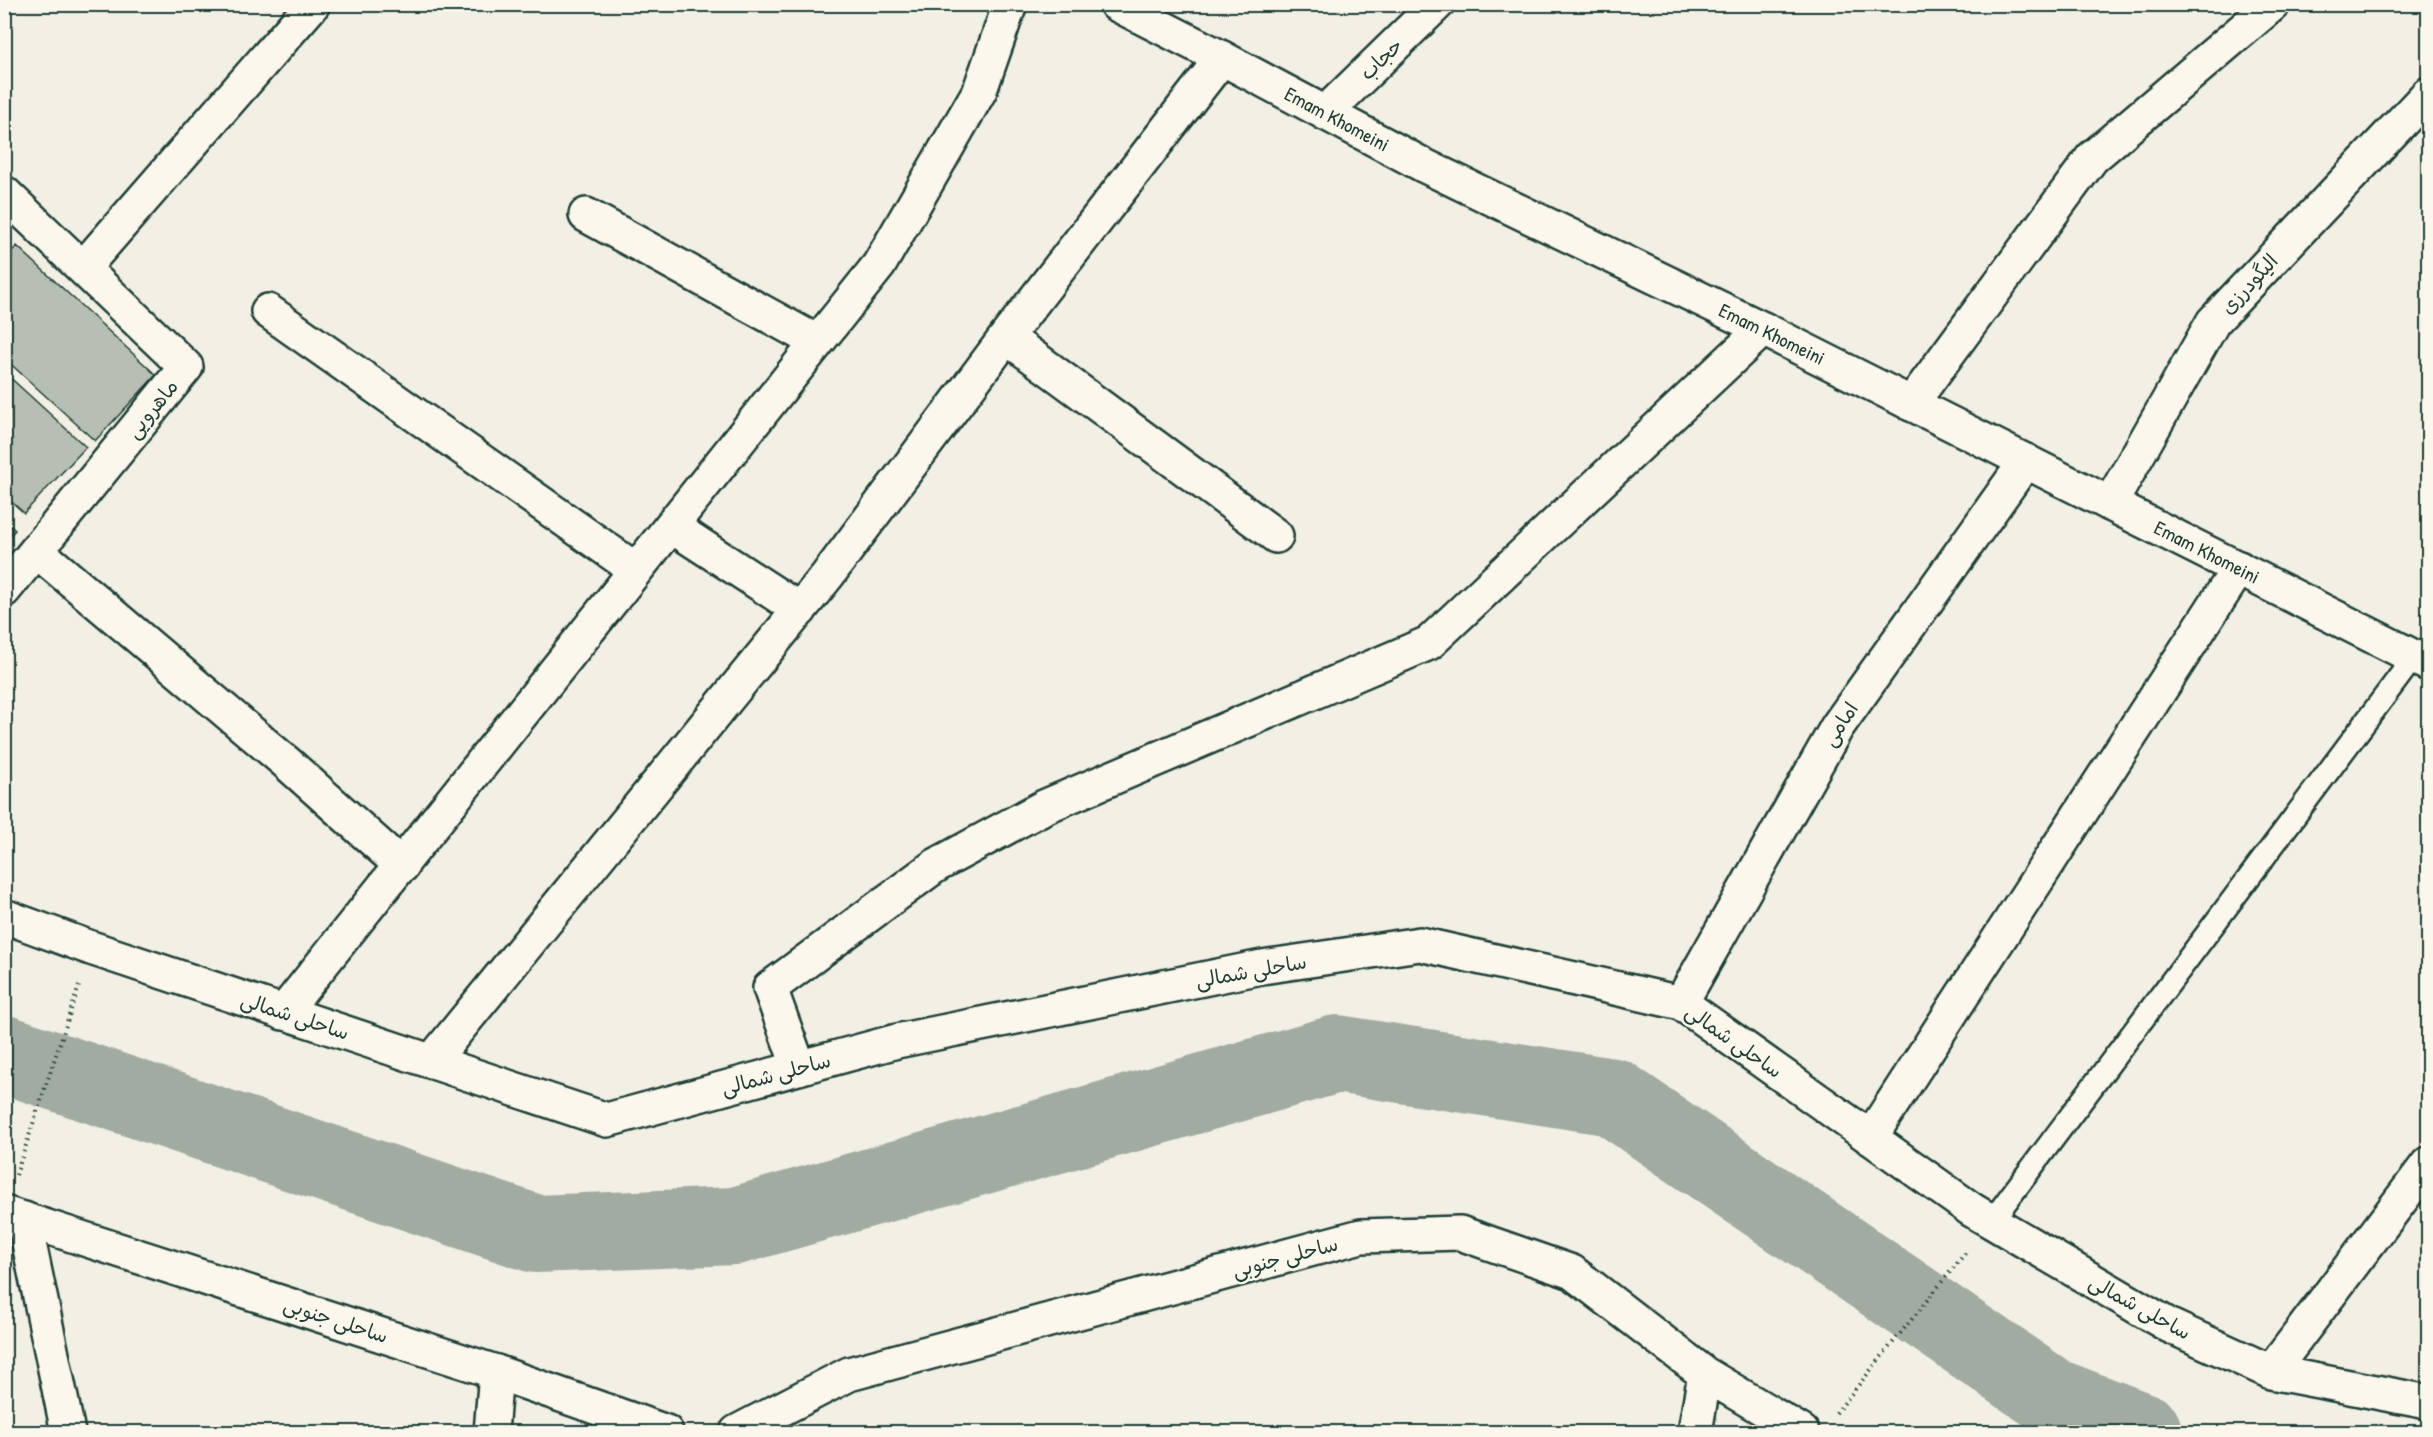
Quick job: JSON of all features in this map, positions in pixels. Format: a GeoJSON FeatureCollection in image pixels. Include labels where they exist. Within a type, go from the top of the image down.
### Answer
{"type":"FeatureCollection","features":[{"type":"Feature","properties":{"kind":"street"},"geometry":{"type":"LineString","coordinates":[[83,268],[313,4]]}},
{"type":"Feature","properties":{"kind":"street"},"geometry":{"type":"LineString","coordinates":[[283,1013],[879,265],[980,90],[1010,4]]}},
{"type":"Feature","properties":{"kind":"street","name":"Emam Khomeini"},"geometry":{"type":"LineString","coordinates":[[1116,4],[1425,166],[1763,329],[2422,660]]}},
{"type":"Feature","properties":{"kind":"street"},"geometry":{"type":"LineString","coordinates":[[1911,404],[2092,159],[2273,4]]}},
{"type":"Feature","properties":{"kind":"street","name":"حجاب"},"geometry":{"type":"LineString","coordinates":[[1325,112],[1435,5]]}},
{"type":"Feature","properties":{"kind":"street"},"geometry":{"type":"LineString","coordinates":[[432,1061],[800,610],[1006,337],[1222,58]]}},
{"type":"Feature","properties":{"kind":"street","name":"الیگودرزی"},"geometry":{"type":"LineString","coordinates":[[2110,504],[2213,322],[2428,94]]}},
{"type":"Feature","properties":{"kind":"street","name":"ماهرویی"},"geometry":{"type":"LineString","coordinates":[[4,590],[38,552],[186,367],[6,196]]}},
{"type":"Feature","properties":{"kind":"street"},"geometry":{"type":"LineString","coordinates":[[586,215],[817,342]]}},
{"type":"Feature","properties":{"kind":"street"},"geometry":{"type":"LineString","coordinates":[[268,311],[636,570]]}},
{"type":"Feature","properties":{"kind":"street"},"geometry":{"type":"LineString","coordinates":[[799,1068],[770,988],[935,866],[1044,807],[1429,643],[1763,329]]}},
{"type":"Feature","properties":{"kind":"street"},"geometry":{"type":"LineString","coordinates":[[1006,337],[1276,536]]}},
{"type":"Feature","properties":{"kind":"street","name":"امامی"},"geometry":{"type":"LineString","coordinates":[[1681,1003],[1836,727],[2026,461]]}},
{"type":"Feature","properties":{"kind":"street"},"geometry":{"type":"LineString","coordinates":[[671,526],[800,610]]}},
{"type":"Feature","properties":{"kind":"street"},"geometry":{"type":"LineString","coordinates":[[38,552],[287,763],[402,866]]}},
{"type":"Feature","properties":{"kind":"street"},"geometry":{"type":"LineString","coordinates":[[1870,1138],[2239,568]]}},
{"type":"Feature","properties":{"kind":"street","name":"ساحلی شمالی"},"geometry":{"type":"LineString","coordinates":[[4,916],[283,1013],[607,1120],[897,1041],[1239,972],[1420,944],[1681,1003],[1991,1222],[2170,1326],[2271,1372],[2428,1402]]}},
{"type":"Feature","properties":{"kind":"street"},"geometry":{"type":"LineString","coordinates":[[2271,1372],[2428,1164]]}},
{"type":"Feature","properties":{"kind":"street"},"geometry":{"type":"LineString","coordinates":[[13,1206],[68,1432]]}},
{"type":"Feature","properties":{"kind":"street","name":"ساحلی جنوبی"},"geometry":{"type":"LineString","coordinates":[[13,1206],[666,1432]]}},
{"type":"Feature","properties":{"kind":"street","name":"ساحلی جنوبی"},"geometry":{"type":"LineString","coordinates":[[737,1432],[849,1374],[1362,1236],[1460,1233],[1572,1272],[1705,1374],[1802,1432]]}},
{"type":"Feature","properties":{"kind":"street"},"geometry":{"type":"LineString","coordinates":[[491,1432],[496,1372]]}},
{"type":"Feature","properties":{"kind":"street"},"geometry":{"type":"LineString","coordinates":[[1695,1432],[1705,1374]]}},
{"type":"Feature","properties":{"kind":"lane"},"geometry":{"type":"LineString","coordinates":[[1991,1222],[2422,660]]}},
{"type":"Feature","properties":{"kind":"path"},"geometry":{"type":"LineString","coordinates":[[13,1206],[91,948]]}},
{"type":"Feature","properties":{"kind":"path"},"geometry":{"type":"LineString","coordinates":[[1835,1414],[1991,1222]]}},
{"type":"Feature","properties":{"kind":"building"},"geometry":{"type":"Polygon","coordinates":[[[17,246],[156,375],[95,441],[4,358],[4,259],[17,246]]]}},
{"type":"Feature","properties":{"kind":"building"},"geometry":{"type":"Polygon","coordinates":[[[4,372],[86,447],[24,513],[4,495],[4,372]]]}},
{"type":"Feature","properties":{"kind":"building"},"geometry":{"type":"Polygon","coordinates":[[[4,520],[15,530],[4,542],[4,520]]]}},
{"type":"Feature","properties":{"kind":"waterway"},"geometry":{"type":"LineString","coordinates":[[4,1054],[536,1234],[735,1226],[1337,1054],[1613,1097],[2052,1397],[2143,1432]]}}]}
